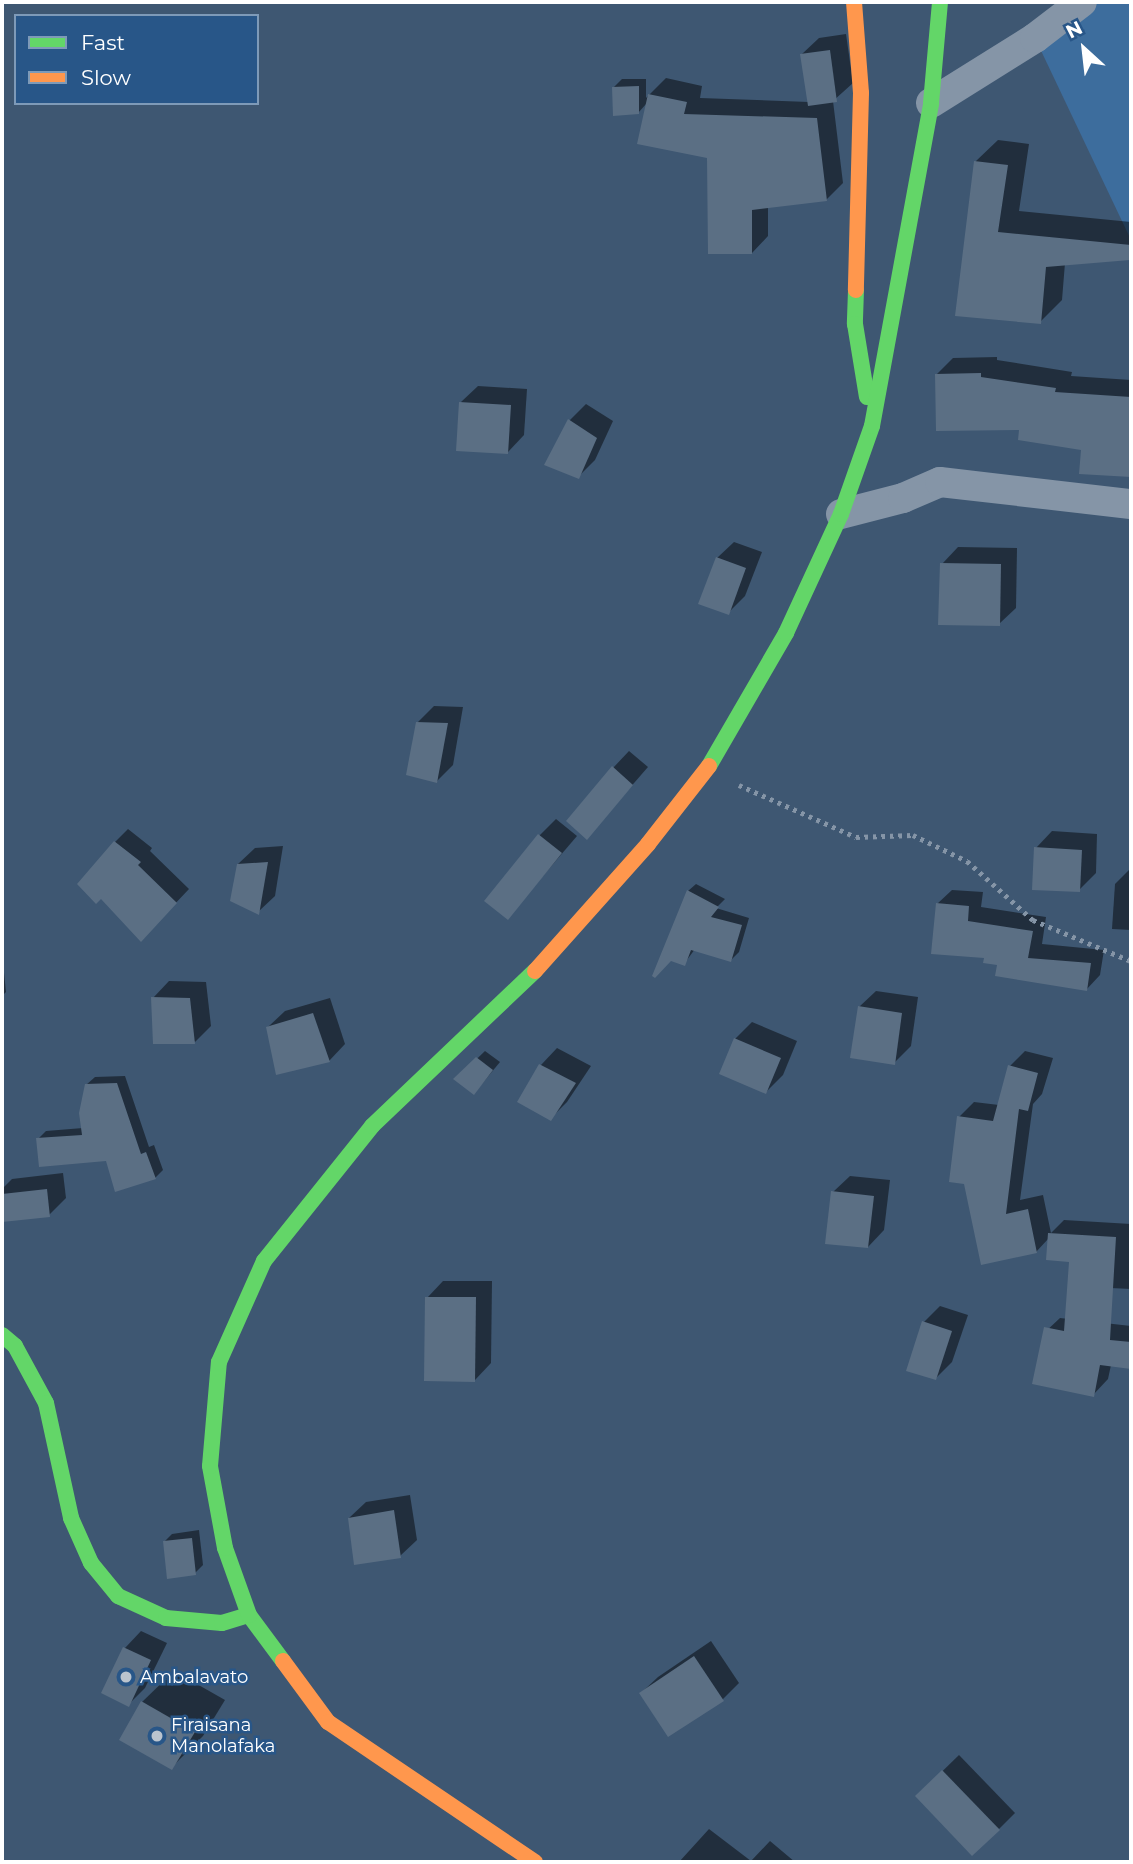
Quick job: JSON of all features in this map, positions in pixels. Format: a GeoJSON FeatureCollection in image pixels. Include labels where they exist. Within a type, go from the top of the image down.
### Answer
{"type":"FeatureCollection","features":[{"type":"Feature","properties":{"kind":"street"},"geometry":{"type":"LineString","coordinates":[[854,2],[861,93],[855,324],[872,426]]}},
{"type":"Feature","properties":{"kind":"street"},"geometry":{"type":"LineString","coordinates":[[535,1862],[447,1806],[328,1722],[249,1615],[225,1548],[210,1466],[219,1362],[264,1261],[372,1126],[546,961],[648,844],[707,771],[786,633],[841,514],[872,426],[931,103],[940,2]]}},
{"type":"Feature","properties":{"kind":"street"},"geometry":{"type":"LineString","coordinates":[[931,103],[1035,38],[1082,2]]}},
{"type":"Feature","properties":{"kind":"street"},"geometry":{"type":"LineString","coordinates":[[841,514],[903,498],[940,482],[1131,504]]}},
{"type":"Feature","properties":{"kind":"street"},"geometry":{"type":"LineString","coordinates":[[2,1335],[15,1346],[46,1403],[71,1518],[91,1563],[118,1596],[166,1618],[222,1623],[249,1615]]}},
{"type":"Feature","properties":{"kind":"path"},"geometry":{"type":"LineString","coordinates":[[707,771],[856,837],[914,835],[968,861],[1033,920],[1131,961]]}},
{"type":"Feature","properties":{"kind":"shaded area"},"geometry":{"type":"Polygon","coordinates":[[[1082,2],[1131,2],[1131,240],[1035,38],[1082,2]]]}},
{"type":"Feature","properties":{"kind":"building"},"geometry":{"type":"Polygon","coordinates":[[[830,50],[837,102],[808,106],[800,54],[830,50]]]}},
{"type":"Feature","properties":{"kind":"building"},"geometry":{"type":"Polygon","coordinates":[[[639,86],[639,114],[613,116],[612,87],[639,86]]]}},
{"type":"Feature","properties":{"kind":"building"},"geometry":{"type":"Polygon","coordinates":[[[648,94],[687,102],[684,114],[817,118],[827,201],[752,210],[752,254],[708,254],[707,158],[637,144],[648,94]]]}},
{"type":"Feature","properties":{"kind":"building"},"geometry":{"type":"Polygon","coordinates":[[[974,161],[1008,165],[998,232],[1131,245],[1130,260],[1046,267],[1041,324],[955,316],[974,161]]]}},
{"type":"Feature","properties":{"kind":"building"},"geometry":{"type":"Polygon","coordinates":[[[981,373],[981,377],[1056,388],[1055,392],[1131,397],[1131,477],[1079,474],[1081,450],[1018,440],[1019,430],[936,431],[935,374],[981,373]]]}},
{"type":"Feature","properties":{"kind":"building"},"geometry":{"type":"Polygon","coordinates":[[[459,402],[511,405],[508,454],[456,451],[459,402]]]}},
{"type":"Feature","properties":{"kind":"building"},"geometry":{"type":"Polygon","coordinates":[[[568,419],[597,438],[579,479],[544,465],[568,419]]]}},
{"type":"Feature","properties":{"kind":"building"},"geometry":{"type":"Polygon","coordinates":[[[716,557],[746,568],[729,615],[698,604],[716,557]]]}},
{"type":"Feature","properties":{"kind":"building"},"geometry":{"type":"Polygon","coordinates":[[[940,563],[1001,564],[1000,626],[938,625],[940,563]]]}},
{"type":"Feature","properties":{"kind":"building"},"geometry":{"type":"Polygon","coordinates":[[[416,722],[448,723],[437,783],[406,775],[416,722]]]}},
{"type":"Feature","properties":{"kind":"building"},"geometry":{"type":"Polygon","coordinates":[[[612,766],[633,785],[587,840],[566,821],[612,766]]]}},
{"type":"Feature","properties":{"kind":"building"},"geometry":{"type":"Polygon","coordinates":[[[538,834],[562,853],[508,920],[484,901],[538,834]]]}},
{"type":"Feature","properties":{"kind":"building"},"geometry":{"type":"Polygon","coordinates":[[[114,841],[141,862],[138,865],[177,903],[141,942],[101,899],[96,904],[77,884],[114,841]]]}},
{"type":"Feature","properties":{"kind":"building"},"geometry":{"type":"Polygon","coordinates":[[[1034,847],[1082,850],[1080,892],[1032,890],[1034,847]]]}},
{"type":"Feature","properties":{"kind":"building"},"geometry":{"type":"Polygon","coordinates":[[[268,862],[259,915],[230,901],[237,864],[268,862]]]}},
{"type":"Feature","properties":{"kind":"building"},"geometry":{"type":"Polygon","coordinates":[[[687,890],[719,907],[711,917],[742,925],[731,962],[691,950],[685,966],[671,961],[655,978],[652,976],[687,890]]]}},
{"type":"Feature","properties":{"kind":"building"},"geometry":{"type":"Polygon","coordinates":[[[936,903],[969,906],[968,921],[1033,931],[1028,958],[1091,963],[1087,991],[995,976],[997,965],[983,963],[984,958],[931,954],[936,903]]]}},
{"type":"Feature","properties":{"kind":"building"},"geometry":{"type":"Polygon","coordinates":[[[151,997],[190,998],[195,1044],[153,1044],[151,997]]]}},
{"type":"Feature","properties":{"kind":"building"},"geometry":{"type":"Polygon","coordinates":[[[858,1006],[902,1013],[895,1065],[850,1058],[858,1006]]]}},
{"type":"Feature","properties":{"kind":"building"},"geometry":{"type":"Polygon","coordinates":[[[313,1013],[330,1062],[276,1075],[266,1027],[313,1013]]]}},
{"type":"Feature","properties":{"kind":"building"},"geometry":{"type":"Polygon","coordinates":[[[734,1038],[781,1058],[766,1094],[719,1074],[734,1038]]]}},
{"type":"Feature","properties":{"kind":"building"},"geometry":{"type":"Polygon","coordinates":[[[476,1057],[493,1070],[474,1095],[453,1079],[476,1057]]]}},
{"type":"Feature","properties":{"kind":"building"},"geometry":{"type":"Polygon","coordinates":[[[539,1064],[576,1083],[551,1121],[517,1102],[539,1064]]]}},
{"type":"Feature","properties":{"kind":"building"},"geometry":{"type":"Polygon","coordinates":[[[1008,1065],[1038,1073],[1028,1111],[1019,1109],[1006,1214],[1028,1209],[1037,1253],[981,1265],[964,1184],[949,1182],[957,1116],[993,1121],[1008,1065]]]}},
{"type":"Feature","properties":{"kind":"building"},"geometry":{"type":"Polygon","coordinates":[[[117,1083],[141,1154],[146,1152],[156,1179],[115,1192],[106,1161],[39,1167],[36,1138],[82,1135],[79,1113],[85,1084],[117,1083]]]}},
{"type":"Feature","properties":{"kind":"building"},"geometry":{"type":"Polygon","coordinates":[[[47,1189],[50,1217],[2,1222],[2,1194],[47,1189]]]}},
{"type":"Feature","properties":{"kind":"building"},"geometry":{"type":"Polygon","coordinates":[[[831,1191],[874,1196],[868,1248],[825,1244],[831,1191]]]}},
{"type":"Feature","properties":{"kind":"building"},"geometry":{"type":"Polygon","coordinates":[[[1048,1233],[1116,1237],[1110,1340],[1131,1342],[1131,1369],[1100,1365],[1094,1397],[1032,1384],[1044,1327],[1064,1331],[1069,1262],[1046,1260],[1048,1233]]]}},
{"type":"Feature","properties":{"kind":"building"},"geometry":{"type":"Polygon","coordinates":[[[425,1297],[476,1297],[475,1382],[424,1381],[425,1297]]]}},
{"type":"Feature","properties":{"kind":"building"},"geometry":{"type":"Polygon","coordinates":[[[922,1321],[952,1331],[936,1380],[906,1371],[922,1321]]]}},
{"type":"Feature","properties":{"kind":"building"},"geometry":{"type":"Polygon","coordinates":[[[394,1510],[401,1558],[354,1565],[348,1518],[394,1510]]]}},
{"type":"Feature","properties":{"kind":"building"},"geometry":{"type":"Polygon","coordinates":[[[192,1538],[196,1575],[167,1579],[163,1541],[192,1538]]]}},
{"type":"Feature","properties":{"kind":"building","name":"Ambalavato"},"geometry":{"type":"Polygon","coordinates":[[[123,1647],[151,1660],[129,1707],[101,1693],[123,1647]]]}},
{"type":"Feature","properties":{"kind":"building"},"geometry":{"type":"Polygon","coordinates":[[[694,1656],[724,1701],[668,1737],[639,1693],[694,1656]]]}},
{"type":"Feature","properties":{"kind":"building","name":"Firaisana Manolafaka"},"geometry":{"type":"Polygon","coordinates":[[[141,1701],[195,1732],[172,1770],[119,1740],[141,1701]]]}},
{"type":"Feature","properties":{"kind":"building"},"geometry":{"type":"Polygon","coordinates":[[[942,1770],[1000,1830],[972,1856],[915,1796],[942,1770]]]}},
{"type":"Feature","properties":{"kind":"traffic: fast"},"geometry":{"type":"LineString","coordinates":[[709,766],[786,633],[841,514],[872,426],[931,103],[940,2]]}},
{"type":"Feature","properties":{"kind":"traffic: fast"},"geometry":{"type":"LineString","coordinates":[[856,290],[855,324],[867,397]]}},
{"type":"Feature","properties":{"kind":"traffic: fast"},"geometry":{"type":"LineString","coordinates":[[283,1661],[249,1615],[225,1548],[210,1466],[219,1362],[264,1261],[372,1126],[535,971]]}},
{"type":"Feature","properties":{"kind":"traffic: fast"},"geometry":{"type":"LineString","coordinates":[[2,1335],[15,1346],[46,1403],[71,1518],[91,1563],[118,1596],[166,1618],[222,1623],[249,1615]]}},
{"type":"Feature","properties":{"kind":"traffic: slow"},"geometry":{"type":"LineString","coordinates":[[854,2],[861,93],[856,290]]}},
{"type":"Feature","properties":{"kind":"traffic: slow"},"geometry":{"type":"LineString","coordinates":[[535,971],[648,844],[709,766]]}},
{"type":"Feature","properties":{"kind":"traffic: slow"},"geometry":{"type":"LineString","coordinates":[[283,1661],[328,1722],[535,1862]]}},
{"type":"Feature","properties":{"kind":"place","name":"Ambalavato"},"geometry":{"type":"Point","coordinates":[126,1677]}},
{"type":"Feature","properties":{"kind":"place","name":"Firaisana Manolafaka"},"geometry":{"type":"Point","coordinates":[157,1736]}}]}
